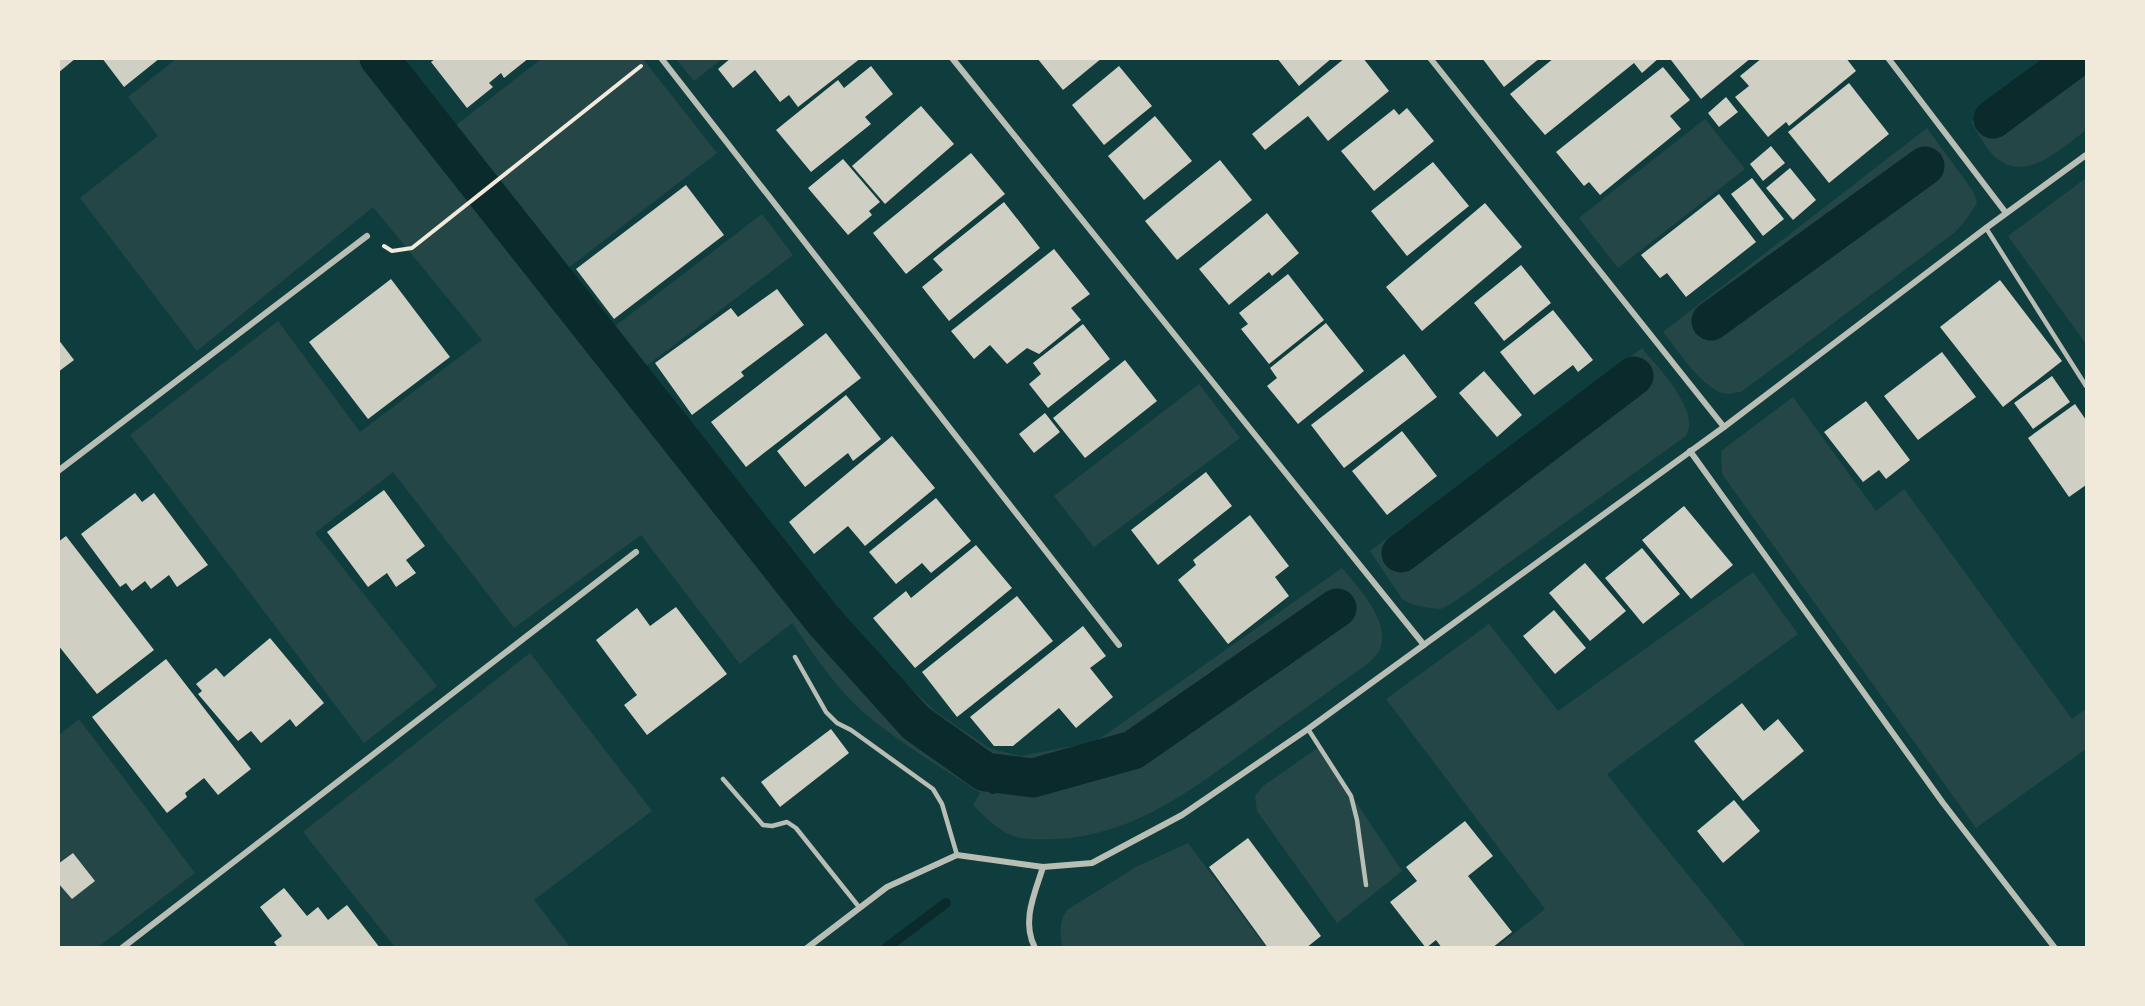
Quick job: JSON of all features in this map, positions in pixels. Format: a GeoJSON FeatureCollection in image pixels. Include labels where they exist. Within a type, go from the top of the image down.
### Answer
{"type":"FeatureCollection","features":[{"type":"Feature","properties":{"kind":"street"},"geometry":{"type":"LineString","coordinates":[[661,58],[1119,645]]}},
{"type":"Feature","properties":{"kind":"street"},"geometry":{"type":"LineString","coordinates":[[952,58],[1424,645]]}},
{"type":"Feature","properties":{"kind":"street"},"geometry":{"type":"LineString","coordinates":[[1430,58],[1724,427]]}},
{"type":"Feature","properties":{"kind":"street"},"geometry":{"type":"LineString","coordinates":[[1887,58],[2006,213]]}},
{"type":"Feature","properties":{"kind":"street"},"geometry":{"type":"LineString","coordinates":[[807,948],[887,886],[957,855],[1043,867],[1092,863],[1182,816],[1308,729],[1724,427],[2086,155]]}},
{"type":"Feature","properties":{"kind":"street"},"geometry":{"type":"LineString","coordinates":[[58,471],[366,236]]}},
{"type":"Feature","properties":{"kind":"street"},"geometry":{"type":"LineString","coordinates":[[1690,451],[1943,803],[2055,948]]}},
{"type":"Feature","properties":{"kind":"street"},"geometry":{"type":"LineString","coordinates":[[122,948],[636,552]]}},
{"type":"Feature","properties":{"kind":"street"},"geometry":{"type":"LineString","coordinates":[[1035,948],[1030,939],[1029,914],[1043,867]]}},
{"type":"Feature","properties":{"kind":"lane"},"geometry":{"type":"LineString","coordinates":[[1986,228],[2086,386]]}},
{"type":"Feature","properties":{"kind":"lane"},"geometry":{"type":"LineString","coordinates":[[795,657],[826,712],[837,723],[851,730],[933,789],[942,804],[957,855]]}},
{"type":"Feature","properties":{"kind":"lane"},"geometry":{"type":"LineString","coordinates":[[1308,729],[1351,796],[1357,820],[1366,885]]}},
{"type":"Feature","properties":{"kind":"lane"},"geometry":{"type":"LineString","coordinates":[[723,779],[763,825],[772,826],[787,822],[796,828],[859,907]]}},
{"type":"Feature","properties":{"kind":"path"},"geometry":{"type":"LineString","coordinates":[[366,236],[392,251],[412,248],[642,66]]}},
{"type":"Feature","properties":{"kind":"shaded area"},"geometry":{"type":"Polygon","coordinates":[[[176,59],[404,59],[455,126],[541,59],[643,59],[717,153],[567,269],[614,327],[762,214],[793,255],[645,367],[827,595],[885,663],[935,711],[989,748],[1020,756],[1095,742],[1342,568],[1372,606],[1378,618],[1382,640],[1379,651],[1366,665],[1209,777],[1138,819],[1085,836],[1057,839],[1021,838],[1001,830],[973,805],[980,793],[904,743],[851,701],[792,623],[740,664],[641,535],[514,628],[393,472],[315,533],[437,686],[364,743],[130,435],[278,321],[360,432],[482,340],[373,207],[197,351],[80,198],[158,136],[128,97],[176,59]]]}},
{"type":"Feature","properties":{"kind":"shaded area"},"geometry":{"type":"Polygon","coordinates":[[[676,59],[722,59],[694,81],[676,59]]]}},
{"type":"Feature","properties":{"kind":"shaded area"},"geometry":{"type":"Polygon","coordinates":[[[2054,59],[2086,59],[2086,130],[2055,154],[2043,160],[2018,167],[2007,164],[1991,153],[1971,122],[2054,59]]]}},
{"type":"Feature","properties":{"kind":"shaded area"},"geometry":{"type":"Polygon","coordinates":[[[1705,119],[1745,169],[1618,268],[1579,218],[1705,119]]]}},
{"type":"Feature","properties":{"kind":"shaded area"},"geometry":{"type":"Polygon","coordinates":[[[1927,128],[1973,191],[1977,203],[1966,220],[1954,233],[1741,392],[1727,394],[1709,386],[1692,369],[1663,332],[1927,128]]]}},
{"type":"Feature","properties":{"kind":"shaded area"},"geometry":{"type":"Polygon","coordinates":[[[2086,178],[2086,344],[2008,236],[2086,178]]]}},
{"type":"Feature","properties":{"kind":"shaded area"},"geometry":{"type":"Polygon","coordinates":[[[1642,348],[1683,402],[1688,414],[1689,426],[1686,436],[1454,602],[1441,609],[1414,605],[1403,600],[1370,551],[1642,348]]]}},
{"type":"Feature","properties":{"kind":"shaded area"},"geometry":{"type":"Polygon","coordinates":[[[1199,384],[1240,438],[1094,547],[1054,496],[1199,384]]]}},
{"type":"Feature","properties":{"kind":"shaded area"},"geometry":{"type":"Polygon","coordinates":[[[1793,397],[1876,511],[1904,489],[2072,719],[2086,709],[2086,749],[1976,828],[1722,474],[1721,451],[1793,397]]]}},
{"type":"Feature","properties":{"kind":"shaded area"},"geometry":{"type":"Polygon","coordinates":[[[1753,572],[1798,634],[1607,774],[1746,947],[1497,947],[1545,909],[1386,699],[1489,624],[1558,711],[1753,572]]]}},
{"type":"Feature","properties":{"kind":"shaded area"},"geometry":{"type":"Polygon","coordinates":[[[530,653],[652,811],[534,900],[570,947],[395,947],[303,832],[530,653]]]}},
{"type":"Feature","properties":{"kind":"shaded area"},"geometry":{"type":"Polygon","coordinates":[[[79,719],[195,873],[98,947],[59,948],[59,735],[79,719]]]}},
{"type":"Feature","properties":{"kind":"shaded area"},"geometry":{"type":"Polygon","coordinates":[[[1319,747],[1402,871],[1337,923],[1257,811],[1255,796],[1263,786],[1319,747]]]}},
{"type":"Feature","properties":{"kind":"shaded area"},"geometry":{"type":"Polygon","coordinates":[[[1188,843],[1266,947],[1062,947],[1061,923],[1067,910],[1136,867],[1188,843]]]}},
{"type":"Feature","properties":{"kind":"building"},"geometry":{"type":"Polygon","coordinates":[[[58,58],[76,58],[58,73],[58,58]]]}},
{"type":"Feature","properties":{"kind":"building"},"geometry":{"type":"Polygon","coordinates":[[[102,58],[160,58],[124,87],[102,58]]]}},
{"type":"Feature","properties":{"kind":"building"},"geometry":{"type":"Polygon","coordinates":[[[436,58],[529,58],[504,78],[501,73],[489,83],[493,87],[467,108],[431,62],[436,58]]]}},
{"type":"Feature","properties":{"kind":"building"},"geometry":{"type":"Polygon","coordinates":[[[731,58],[861,58],[798,107],[789,95],[780,102],[755,70],[733,88],[718,69],[731,58]]]}},
{"type":"Feature","properties":{"kind":"building"},"geometry":{"type":"Polygon","coordinates":[[[1037,58],[1102,58],[1063,90],[1037,58]]]}},
{"type":"Feature","properties":{"kind":"building"},"geometry":{"type":"Polygon","coordinates":[[[1277,58],[1332,58],[1299,86],[1277,58]]]}},
{"type":"Feature","properties":{"kind":"building"},"geometry":{"type":"Polygon","coordinates":[[[1345,58],[1363,58],[1389,91],[1328,141],[1308,116],[1265,150],[1252,134],[1345,58]]]}},
{"type":"Feature","properties":{"kind":"building"},"geometry":{"type":"Polygon","coordinates":[[[1482,58],[1540,58],[1504,87],[1482,58]]]}},
{"type":"Feature","properties":{"kind":"building"},"geometry":{"type":"Polygon","coordinates":[[[1554,58],[1659,58],[1642,73],[1634,63],[1545,135],[1510,94],[1554,58]]]}},
{"type":"Feature","properties":{"kind":"building"},"geometry":{"type":"Polygon","coordinates":[[[1673,58],[1751,58],[1701,99],[1671,60],[1673,58]]]}},
{"type":"Feature","properties":{"kind":"building"},"geometry":{"type":"Polygon","coordinates":[[[1762,58],[1846,58],[1856,71],[1789,126],[1786,122],[1768,137],[1735,97],[1749,86],[1740,76],[1762,58]]]}},
{"type":"Feature","properties":{"kind":"building"},"geometry":{"type":"Polygon","coordinates":[[[871,66],[893,94],[865,117],[871,124],[811,172],[776,130],[838,80],[844,88],[871,66]]]}},
{"type":"Feature","properties":{"kind":"building"},"geometry":{"type":"Polygon","coordinates":[[[1119,66],[1152,106],[1104,145],[1072,105],[1119,66]]]}},
{"type":"Feature","properties":{"kind":"building"},"geometry":{"type":"Polygon","coordinates":[[[1663,67],[1690,100],[1670,116],[1681,129],[1600,195],[1589,182],[1584,186],[1556,152],[1663,67]]]}},
{"type":"Feature","properties":{"kind":"building"},"geometry":{"type":"Polygon","coordinates":[[[1849,83],[1889,134],[1829,183],[1788,132],[1849,83]]]}},
{"type":"Feature","properties":{"kind":"building"},"geometry":{"type":"Polygon","coordinates":[[[1726,97],[1738,112],[1719,127],[1708,113],[1726,97]]]}},
{"type":"Feature","properties":{"kind":"building"},"geometry":{"type":"Polygon","coordinates":[[[921,106],[954,144],[885,204],[852,166],[921,106]]]}},
{"type":"Feature","properties":{"kind":"building"},"geometry":{"type":"Polygon","coordinates":[[[1407,108],[1434,141],[1374,191],[1341,151],[1394,109],[1399,115],[1407,108]]]}},
{"type":"Feature","properties":{"kind":"building"},"geometry":{"type":"Polygon","coordinates":[[[1155,116],[1192,161],[1144,200],[1108,156],[1155,116]]]}},
{"type":"Feature","properties":{"kind":"building"},"geometry":{"type":"Polygon","coordinates":[[[1771,146],[1785,163],[1763,181],[1750,164],[1771,146]]]}},
{"type":"Feature","properties":{"kind":"building"},"geometry":{"type":"Polygon","coordinates":[[[971,153],[1005,194],[906,274],[873,233],[971,153]]]}},
{"type":"Feature","properties":{"kind":"building"},"geometry":{"type":"Polygon","coordinates":[[[843,159],[880,202],[869,211],[872,215],[848,235],[808,188],[843,159]]]}},
{"type":"Feature","properties":{"kind":"building"},"geometry":{"type":"Polygon","coordinates":[[[1220,160],[1252,200],[1177,260],[1145,221],[1220,160]]]}},
{"type":"Feature","properties":{"kind":"building"},"geometry":{"type":"Polygon","coordinates":[[[1433,162],[1469,206],[1407,256],[1371,211],[1433,162]]]}},
{"type":"Feature","properties":{"kind":"building"},"geometry":{"type":"Polygon","coordinates":[[[1790,168],[1816,200],[1793,220],[1766,188],[1790,168]]]}},
{"type":"Feature","properties":{"kind":"building"},"geometry":{"type":"Polygon","coordinates":[[[1752,178],[1784,219],[1763,236],[1731,194],[1752,178]]]}},
{"type":"Feature","properties":{"kind":"building"},"geometry":{"type":"Polygon","coordinates":[[[686,185],[724,235],[614,319],[576,269],[686,185]]]}},
{"type":"Feature","properties":{"kind":"building"},"geometry":{"type":"Polygon","coordinates":[[[1719,194],[1756,242],[1686,297],[1667,273],[1660,278],[1641,255],[1719,194]]]}},
{"type":"Feature","properties":{"kind":"building"},"geometry":{"type":"Polygon","coordinates":[[[1004,202],[1040,248],[949,321],[922,287],[943,270],[933,259],[1004,202]]]}},
{"type":"Feature","properties":{"kind":"building"},"geometry":{"type":"Polygon","coordinates":[[[1485,203],[1522,247],[1422,331],[1386,287],[1485,203]]]}},
{"type":"Feature","properties":{"kind":"building"},"geometry":{"type":"Polygon","coordinates":[[[1267,213],[1299,253],[1272,276],[1269,272],[1229,305],[1199,269],[1267,213]]]}},
{"type":"Feature","properties":{"kind":"building"},"geometry":{"type":"Polygon","coordinates":[[[1054,249],[1090,294],[1071,308],[1081,320],[1039,354],[1027,348],[1007,364],[990,345],[974,359],[951,331],[1054,249]]]}},
{"type":"Feature","properties":{"kind":"building"},"geometry":{"type":"Polygon","coordinates":[[[1521,265],[1551,303],[1504,341],[1474,303],[1521,265]]]}},
{"type":"Feature","properties":{"kind":"building"},"geometry":{"type":"Polygon","coordinates":[[[1288,274],[1324,320],[1269,364],[1241,329],[1248,324],[1239,313],[1288,274]]]}},
{"type":"Feature","properties":{"kind":"building"},"geometry":{"type":"Polygon","coordinates":[[[391,279],[450,357],[368,419],[309,342],[391,279]]]}},
{"type":"Feature","properties":{"kind":"building"},"geometry":{"type":"Polygon","coordinates":[[[2000,280],[2062,361],[2003,407],[1940,327],[2000,280]]]}},
{"type":"Feature","properties":{"kind":"building"},"geometry":{"type":"Polygon","coordinates":[[[777,289],[804,325],[741,372],[744,376],[692,415],[655,363],[731,308],[738,317],[777,289]]]}},
{"type":"Feature","properties":{"kind":"building"},"geometry":{"type":"Polygon","coordinates":[[[1553,310],[1593,360],[1578,372],[1573,365],[1534,395],[1500,352],[1553,310]]]}},
{"type":"Feature","properties":{"kind":"building"},"geometry":{"type":"Polygon","coordinates":[[[1326,323],[1364,371],[1298,424],[1267,386],[1277,378],[1270,368],[1326,323]]]}},
{"type":"Feature","properties":{"kind":"building"},"geometry":{"type":"Polygon","coordinates":[[[1083,324],[1110,359],[1048,408],[1029,384],[1041,374],[1033,363],[1083,324]]]}},
{"type":"Feature","properties":{"kind":"building"},"geometry":{"type":"Polygon","coordinates":[[[826,333],[861,378],[746,467],[711,422],[826,333]]]}},
{"type":"Feature","properties":{"kind":"building"},"geometry":{"type":"Polygon","coordinates":[[[58,339],[74,360],[58,372],[58,339]]]}},
{"type":"Feature","properties":{"kind":"building"},"geometry":{"type":"Polygon","coordinates":[[[1942,352],[1976,397],[1918,440],[1884,396],[1942,352]]]}},
{"type":"Feature","properties":{"kind":"building"},"geometry":{"type":"Polygon","coordinates":[[[1404,354],[1437,397],[1344,468],[1311,425],[1404,354]]]}},
{"type":"Feature","properties":{"kind":"building"},"geometry":{"type":"Polygon","coordinates":[[[1125,360],[1157,401],[1085,458],[1053,418],[1125,360]]]}},
{"type":"Feature","properties":{"kind":"building"},"geometry":{"type":"Polygon","coordinates":[[[1484,371],[1522,415],[1497,437],[1459,393],[1484,371]]]}},
{"type":"Feature","properties":{"kind":"building"},"geometry":{"type":"Polygon","coordinates":[[[2052,376],[2070,402],[2033,429],[2014,403],[2052,376]]]}},
{"type":"Feature","properties":{"kind":"building"},"geometry":{"type":"Polygon","coordinates":[[[846,395],[881,439],[853,461],[848,453],[805,487],[777,451],[846,395]]]}},
{"type":"Feature","properties":{"kind":"building"},"geometry":{"type":"Polygon","coordinates":[[[1866,401],[1910,460],[1886,479],[1879,470],[1863,482],[1824,432],[1866,401]]]}},
{"type":"Feature","properties":{"kind":"building"},"geometry":{"type":"Polygon","coordinates":[[[2075,404],[2086,420],[2086,485],[2069,497],[2028,438],[2075,404]]]}},
{"type":"Feature","properties":{"kind":"building"},"geometry":{"type":"Polygon","coordinates":[[[1045,413],[1060,432],[1034,453],[1019,434],[1045,413]]]}},
{"type":"Feature","properties":{"kind":"building"},"geometry":{"type":"Polygon","coordinates":[[[1402,431],[1437,476],[1387,515],[1352,471],[1402,431]]]}},
{"type":"Feature","properties":{"kind":"building"},"geometry":{"type":"Polygon","coordinates":[[[892,436],[935,488],[865,546],[848,526],[814,554],[789,522],[892,436]]]}},
{"type":"Feature","properties":{"kind":"building"},"geometry":{"type":"Polygon","coordinates":[[[1206,472],[1232,506],[1158,565],[1131,530],[1206,472]]]}},
{"type":"Feature","properties":{"kind":"building"},"geometry":{"type":"Polygon","coordinates":[[[384,490],[425,546],[406,560],[416,573],[396,587],[387,573],[368,587],[327,532],[384,490]]]}},
{"type":"Feature","properties":{"kind":"building"},"geometry":{"type":"Polygon","coordinates":[[[135,493],[142,502],[154,493],[208,565],[177,587],[169,575],[151,589],[145,581],[132,591],[126,583],[120,587],[81,534],[135,493]]]}},
{"type":"Feature","properties":{"kind":"building"},"geometry":{"type":"Polygon","coordinates":[[[936,498],[971,541],[931,573],[922,563],[896,584],[869,552],[936,498]]]}},
{"type":"Feature","properties":{"kind":"building"},"geometry":{"type":"Polygon","coordinates":[[[1684,506],[1733,565],[1691,599],[1642,540],[1684,506]]]}},
{"type":"Feature","properties":{"kind":"building"},"geometry":{"type":"Polygon","coordinates":[[[1250,515],[1289,566],[1275,577],[1289,596],[1228,644],[1178,580],[1196,565],[1193,560],[1250,515]]]}},
{"type":"Feature","properties":{"kind":"building"},"geometry":{"type":"Polygon","coordinates":[[[66,536],[154,650],[97,694],[58,645],[58,542],[66,536]]]}},
{"type":"Feature","properties":{"kind":"building"},"geometry":{"type":"Polygon","coordinates":[[[976,545],[1012,588],[915,668],[873,618],[906,591],[911,598],[976,545]]]}},
{"type":"Feature","properties":{"kind":"building"},"geometry":{"type":"Polygon","coordinates":[[[1642,548],[1680,594],[1643,624],[1605,578],[1642,548]]]}},
{"type":"Feature","properties":{"kind":"building"},"geometry":{"type":"Polygon","coordinates":[[[1585,563],[1626,611],[1590,641],[1549,593],[1585,563]]]}},
{"type":"Feature","properties":{"kind":"building"},"geometry":{"type":"Polygon","coordinates":[[[1017,596],[1053,641],[957,717],[922,672],[1017,596]]]}},
{"type":"Feature","properties":{"kind":"building"},"geometry":{"type":"Polygon","coordinates":[[[676,607],[727,674],[647,735],[624,705],[637,695],[596,640],[637,608],[650,626],[676,607]]]}},
{"type":"Feature","properties":{"kind":"building"},"geometry":{"type":"Polygon","coordinates":[[[1554,610],[1586,648],[1555,674],[1523,636],[1554,610]]]}},
{"type":"Feature","properties":{"kind":"building"},"geometry":{"type":"Polygon","coordinates":[[[1083,626],[1106,656],[1090,668],[1113,697],[1076,728],[1059,708],[1013,746],[994,746],[970,717],[1083,626]]]}},
{"type":"Feature","properties":{"kind":"building"},"geometry":{"type":"Polygon","coordinates":[[[270,638],[324,703],[296,727],[290,719],[261,743],[251,731],[238,741],[198,694],[202,691],[196,684],[216,668],[224,677],[270,638]]]}},
{"type":"Feature","properties":{"kind":"building"},"geometry":{"type":"Polygon","coordinates":[[[166,659],[251,769],[218,795],[204,778],[185,793],[187,797],[167,813],[92,717],[166,659]]]}},
{"type":"Feature","properties":{"kind":"building"},"geometry":{"type":"Polygon","coordinates":[[[1742,703],[1764,731],[1778,719],[1804,751],[1743,801],[1694,741],[1742,703]]]}},
{"type":"Feature","properties":{"kind":"building"},"geometry":{"type":"Polygon","coordinates":[[[831,729],[849,753],[780,807],[761,782],[831,729]]]}},
{"type":"Feature","properties":{"kind":"building"},"geometry":{"type":"Polygon","coordinates":[[[1734,800],[1760,831],[1723,863],[1697,831],[1734,800]]]}},
{"type":"Feature","properties":{"kind":"building"},"geometry":{"type":"Polygon","coordinates":[[[1465,821],[1493,856],[1468,876],[1512,932],[1492,948],[1442,948],[1436,940],[1426,948],[1390,902],[1417,881],[1406,867],[1465,821]]]}},
{"type":"Feature","properties":{"kind":"building"},"geometry":{"type":"Polygon","coordinates":[[[1248,838],[1321,936],[1306,948],[1268,948],[1209,867],[1248,838]]]}},
{"type":"Feature","properties":{"kind":"building"},"geometry":{"type":"Polygon","coordinates":[[[73,853],[95,881],[72,899],[58,883],[58,864],[73,853]]]}},
{"type":"Feature","properties":{"kind":"building"},"geometry":{"type":"Polygon","coordinates":[[[284,888],[307,916],[318,907],[328,920],[347,905],[380,948],[278,948],[274,942],[282,936],[260,907],[284,888]]]}},
{"type":"Feature","properties":{"kind":"waterway"},"geometry":{"type":"LineString","coordinates":[[379,58],[824,621],[916,723],[985,772],[1033,778],[1133,750],[1337,608]]}},
{"type":"Feature","properties":{"kind":"waterway"},"geometry":{"type":"LineString","coordinates":[[1993,119],[2076,58]]}},
{"type":"Feature","properties":{"kind":"waterway"},"geometry":{"type":"LineString","coordinates":[[1711,321],[1925,166]]}},
{"type":"Feature","properties":{"kind":"waterway"},"geometry":{"type":"LineString","coordinates":[[1401,553],[1634,376]]}},
{"type":"Feature","properties":{"kind":"waterway"},"geometry":{"type":"LineString","coordinates":[[985,772],[993,789]]}},
{"type":"Feature","properties":{"kind":"waterway"},"geometry":{"type":"LineString","coordinates":[[886,948],[946,903]]}}]}
